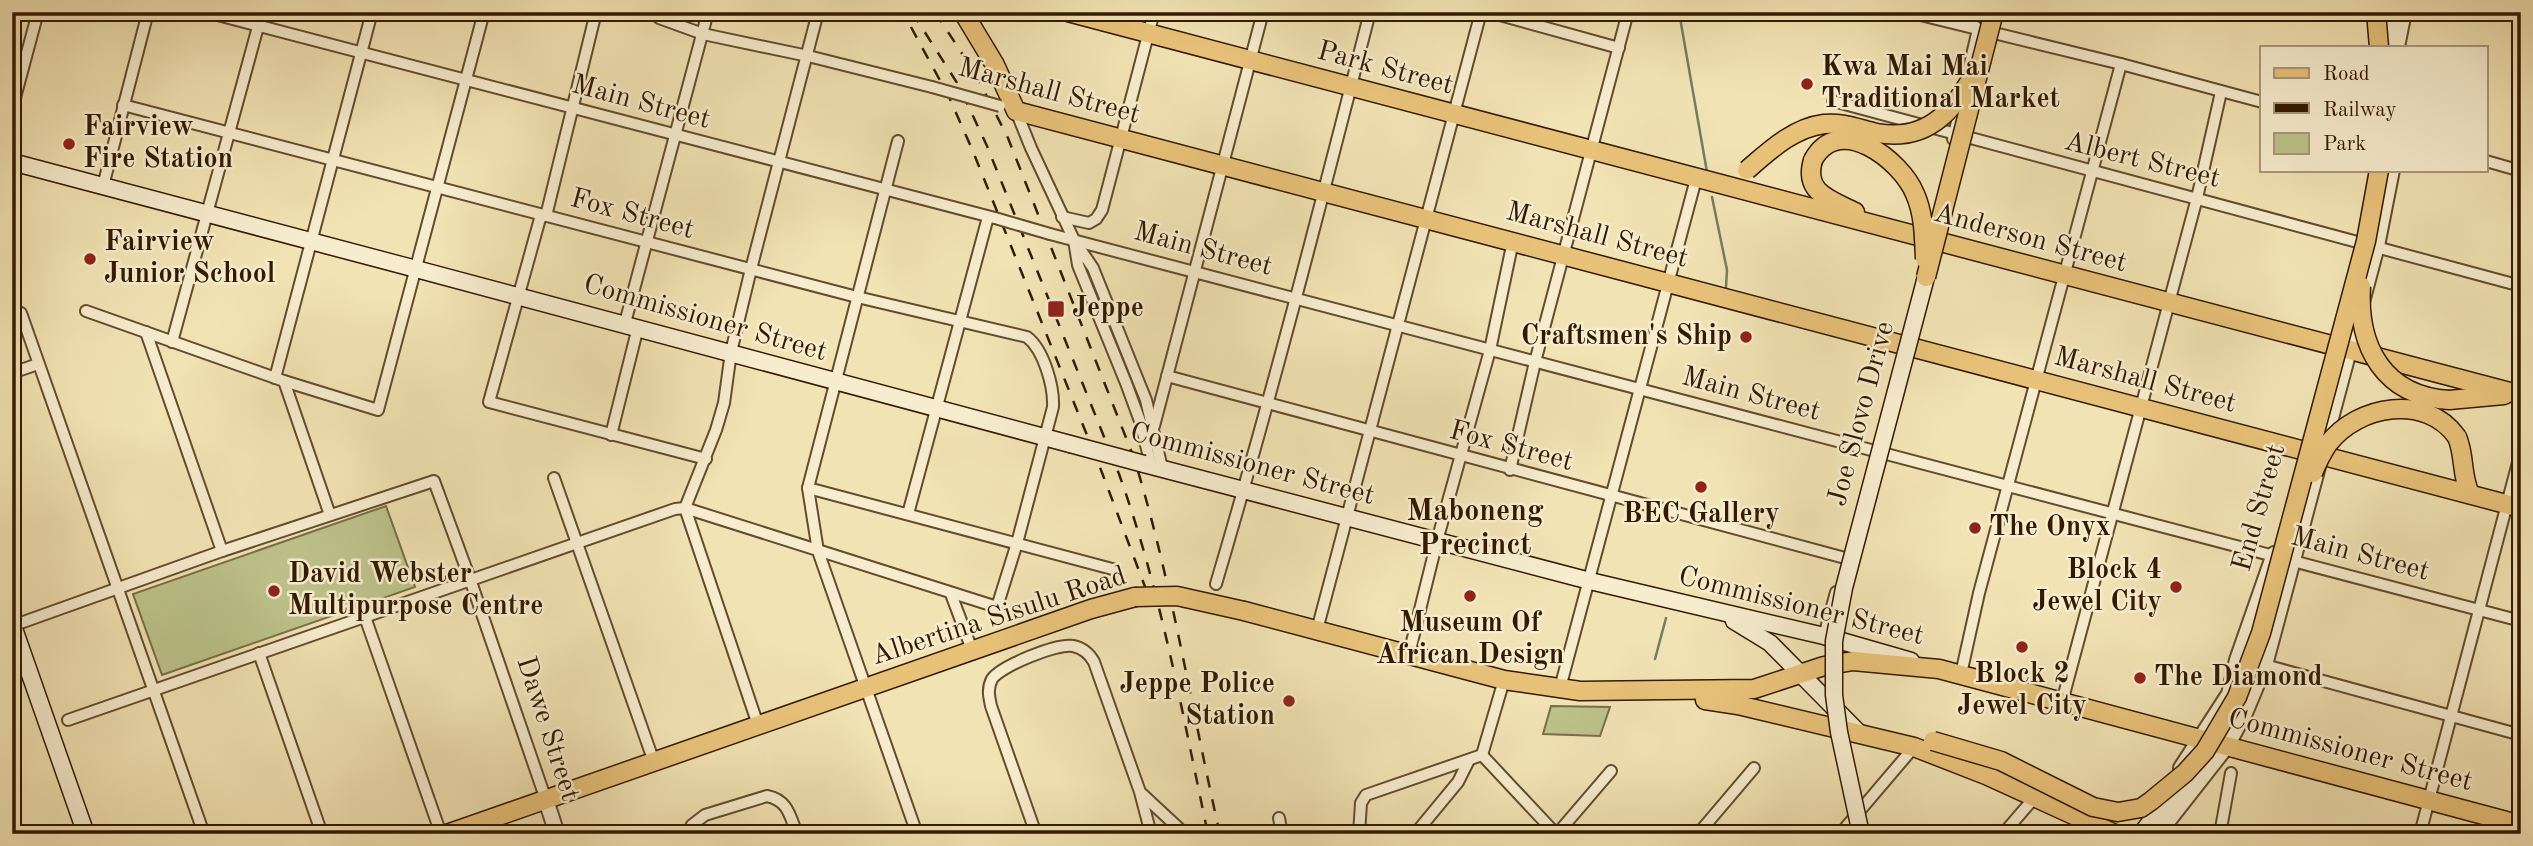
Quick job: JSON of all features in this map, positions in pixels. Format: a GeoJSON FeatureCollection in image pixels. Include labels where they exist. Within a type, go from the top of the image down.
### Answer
{"type":"FeatureCollection","features":[{"type":"Feature","properties":{"kind":"main road"},"geometry":{"type":"LineString","coordinates":[[963,12],[995,65],[1008,109]]}},
{"type":"Feature","properties":{"kind":"main road","name":"Park Street"},"geometry":{"type":"LineString","coordinates":[[1068,12],[1526,133]]}},
{"type":"Feature","properties":{"kind":"main road","name":"Joe Slovo Drive"},"geometry":{"type":"LineString","coordinates":[[1861,834],[1839,732],[1834,695],[1834,641],[1844,587],[1994,12]]}},
{"type":"Feature","properties":{"kind":"main road"},"geometry":{"type":"LineString","coordinates":[[2371,12],[2383,46]]}},
{"type":"Feature","properties":{"kind":"main road"},"geometry":{"type":"LineString","coordinates":[[2376,12],[2383,46]]}},
{"type":"Feature","properties":{"kind":"main road"},"geometry":{"type":"LineString","coordinates":[[1700,180],[1728,179],[1747,170],[1783,141],[1810,127],[1823,124],[1847,125],[1892,135],[1926,127],[1946,114],[1956,103],[1980,64]]}},
{"type":"Feature","properties":{"kind":"main road","name":"Marshall Street"},"geometry":{"type":"LineString","coordinates":[[1008,109],[2514,506]]}},
{"type":"Feature","properties":{"kind":"main road","name":"Anderson Street"},"geometry":{"type":"LineString","coordinates":[[1526,133],[2518,394]]}},
{"type":"Feature","properties":{"kind":"main road"},"geometry":{"type":"LineString","coordinates":[[1884,227],[1816,191],[1810,176],[1813,160],[1821,148],[1830,143],[1848,141],[1874,148],[1898,167],[1919,204],[1926,277]]}},
{"type":"Feature","properties":{"kind":"main road","name":"Commissioner Street"},"geometry":{"type":"LineString","coordinates":[[12,162],[1437,541],[1590,581],[1824,636],[2062,702],[2204,745],[2227,746],[2521,825]]}},
{"type":"Feature","properties":{"kind":"main road"},"geometry":{"type":"LineString","coordinates":[[2379,172],[2360,301],[2362,324],[2371,353],[2389,376],[2412,393],[2449,400],[2518,394]]}},
{"type":"Feature","properties":{"kind":"main road"},"geometry":{"type":"LineString","coordinates":[[1914,747],[1921,741],[1933,741],[2001,761],[2093,807],[2118,811],[2141,807],[2151,802],[2185,773],[2236,697],[2250,667],[2367,243]]}},
{"type":"Feature","properties":{"kind":"main road"},"geometry":{"type":"LineString","coordinates":[[2287,536],[2321,455],[2335,437],[2358,420],[2386,410],[2413,410],[2436,417],[2451,429],[2462,450],[2464,479],[2470,494]]}},
{"type":"Feature","properties":{"kind":"main road","name":"Albertina Sisulu Road"},"geometry":{"type":"LineString","coordinates":[[447,834],[1091,609],[1135,597],[1177,596],[1244,611],[1504,680],[1612,698],[1714,701],[1914,747],[1986,775],[2115,834]]}},
{"type":"Feature","properties":{"kind":"main road"},"geometry":{"type":"LineString","coordinates":[[1713,610],[1760,635],[1860,734]]}},
{"type":"Feature","properties":{"kind":"main road"},"geometry":{"type":"LineString","coordinates":[[12,625],[86,834]]}},
{"type":"Feature","properties":{"kind":"main road","name":"Albertina Sisulu Road"},"geometry":{"type":"LineString","coordinates":[[1580,691],[1754,690],[1824,666],[1853,661],[1939,669]]}},
{"type":"Feature","properties":{"kind":"main road"},"geometry":{"type":"LineString","coordinates":[[2141,834],[2204,745]]}},
{"type":"Feature","properties":{"kind":"street"},"geometry":{"type":"LineString","coordinates":[[12,109],[17,74],[38,12]]}},
{"type":"Feature","properties":{"kind":"street"},"geometry":{"type":"LineString","coordinates":[[103,186],[148,12]]}},
{"type":"Feature","properties":{"kind":"street","name":"Main Street"},"geometry":{"type":"LineString","coordinates":[[206,12],[2521,621]]}},
{"type":"Feature","properties":{"kind":"street"},"geometry":{"type":"LineString","coordinates":[[172,342],[262,12]]}},
{"type":"Feature","properties":{"kind":"street"},"geometry":{"type":"LineString","coordinates":[[12,625],[330,515],[279,379],[311,240],[372,12]]}},
{"type":"Feature","properties":{"kind":"street"},"geometry":{"type":"LineString","coordinates":[[86,311],[279,379],[378,410],[484,12]]}},
{"type":"Feature","properties":{"kind":"street"},"geometry":{"type":"LineString","coordinates":[[596,12],[545,216],[541,215],[489,402],[706,459]]}},
{"type":"Feature","properties":{"kind":"street"},"geometry":{"type":"LineString","coordinates":[[611,435],[646,243],[708,12]]}},
{"type":"Feature","properties":{"kind":"street"},"geometry":{"type":"LineString","coordinates":[[758,725],[685,508],[706,459],[724,403],[731,352],[818,12]]}},
{"type":"Feature","properties":{"kind":"street"},"geometry":{"type":"LineString","coordinates":[[1062,217],[1085,224],[1093,222],[1100,215],[1154,12]]}},
{"type":"Feature","properties":{"kind":"street"},"geometry":{"type":"LineString","coordinates":[[1152,466],[1154,426],[1263,12]]}},
{"type":"Feature","properties":{"kind":"street"},"geometry":{"type":"LineString","coordinates":[[1216,584],[1296,299],[1370,12]]}},
{"type":"Feature","properties":{"kind":"street"},"geometry":{"type":"LineString","coordinates":[[1317,630],[1481,12]]}},
{"type":"Feature","properties":{"kind":"street"},"geometry":{"type":"LineString","coordinates":[[1489,12],[1619,48]]}},
{"type":"Feature","properties":{"kind":"street"},"geometry":{"type":"LineString","coordinates":[[1510,470],[1535,362],[1628,12]]}},
{"type":"Feature","properties":{"kind":"street"},"geometry":{"type":"LineString","coordinates":[[1908,12],[2260,102]]}},
{"type":"Feature","properties":{"kind":"street"},"geometry":{"type":"LineString","coordinates":[[1958,12],[1978,29]]}},
{"type":"Feature","properties":{"kind":"street"},"geometry":{"type":"LineString","coordinates":[[2383,46],[2394,12]]}},
{"type":"Feature","properties":{"kind":"street"},"geometry":{"type":"LineString","coordinates":[[2397,46],[2404,12]]}},
{"type":"Feature","properties":{"kind":"street","name":"Marshall Street"},"geometry":{"type":"LineString","coordinates":[[659,18],[703,34],[807,56],[1008,109]]}},
{"type":"Feature","properties":{"kind":"street"},"geometry":{"type":"LineString","coordinates":[[1824,636],[1875,452],[1978,29]]}},
{"type":"Feature","properties":{"kind":"street"},"geometry":{"type":"LineString","coordinates":[[1961,674],[1979,593],[2010,486],[2121,64]]}},
{"type":"Feature","properties":{"kind":"street"},"geometry":{"type":"LineString","coordinates":[[2062,702],[2197,198],[2221,92]]}},
{"type":"Feature","properties":{"kind":"street","name":"Albert Street"},"geometry":{"type":"LineString","coordinates":[[1833,101],[2521,286]]}},
{"type":"Feature","properties":{"kind":"street","name":"Fox Street"},"geometry":{"type":"LineString","coordinates":[[123,105],[646,243],[960,323],[1027,337],[1033,342],[1052,388],[1053,407],[1046,437]]}},
{"type":"Feature","properties":{"kind":"street"},"geometry":{"type":"LineString","coordinates":[[1008,109],[1062,217],[1140,421],[1152,466]]}},
{"type":"Feature","properties":{"kind":"street"},"geometry":{"type":"LineString","coordinates":[[898,141],[808,488],[818,551],[917,834]]}},
{"type":"Feature","properties":{"kind":"street"},"geometry":{"type":"LineString","coordinates":[[2488,162],[2521,171]]}},
{"type":"Feature","properties":{"kind":"street","name":"End Street"},"geometry":{"type":"LineString","coordinates":[[2158,834],[2227,746],[2245,713],[2265,664],[2349,349],[2367,243],[2373,172]]}},
{"type":"Feature","properties":{"kind":"street","name":"End Street"},"geometry":{"type":"LineString","coordinates":[[2134,834],[2204,745],[2229,694],[2237,660],[2274,556],[2330,344],[2391,172]]}},
{"type":"Feature","properties":{"kind":"street"},"geometry":{"type":"LineString","coordinates":[[1560,688],[1639,389],[1700,180]]}},
{"type":"Feature","properties":{"kind":"street"},"geometry":{"type":"LineString","coordinates":[[908,514],[991,217]]}},
{"type":"Feature","properties":{"kind":"street"},"geometry":{"type":"LineString","coordinates":[[1069,239],[1093,268],[1154,426]]}},
{"type":"Feature","properties":{"kind":"street"},"geometry":{"type":"LineString","coordinates":[[1409,654],[1490,350],[1513,241]]}},
{"type":"Feature","properties":{"kind":"street"},"geometry":{"type":"LineString","coordinates":[[21,313],[204,834]]}},
{"type":"Feature","properties":{"kind":"street"},"geometry":{"type":"LineString","coordinates":[[146,332],[222,551]]}},
{"type":"Feature","properties":{"kind":"street"},"geometry":{"type":"LineString","coordinates":[[12,373],[38,364]]}},
{"type":"Feature","properties":{"kind":"street","name":"Fox Street"},"geometry":{"type":"LineString","coordinates":[[1167,376],[1845,558]]}},
{"type":"Feature","properties":{"kind":"street"},"geometry":{"type":"LineString","coordinates":[[68,720],[675,509],[685,508],[997,607],[1046,437]]}},
{"type":"Feature","properties":{"kind":"street"},"geometry":{"type":"LineString","coordinates":[[2420,834],[2479,610],[2514,506],[2521,451]]}},
{"type":"Feature","properties":{"kind":"street"},"geometry":{"type":"LineString","coordinates":[[554,478],[654,762]]}},
{"type":"Feature","properties":{"kind":"street","name":"Dawe Street"},"geometry":{"type":"LineString","coordinates":[[330,515],[434,481],[556,834]]}},
{"type":"Feature","properties":{"kind":"street"},"geometry":{"type":"LineString","coordinates":[[808,488],[1116,570]]}},
{"type":"Feature","properties":{"kind":"street"},"geometry":{"type":"LineString","coordinates":[[951,594],[972,650]]}},
{"type":"Feature","properties":{"kind":"street"},"geometry":{"type":"LineString","coordinates":[[365,617],[441,834]]}},
{"type":"Feature","properties":{"kind":"street"},"geometry":{"type":"LineString","coordinates":[[1036,834],[991,706],[989,687],[995,676],[1005,667],[1058,647],[1071,646],[1080,648],[1090,655],[1094,662],[1140,792],[1151,834]]}},
{"type":"Feature","properties":{"kind":"street"},"geometry":{"type":"LineString","coordinates":[[259,653],[322,834]]}},
{"type":"Feature","properties":{"kind":"street"},"geometry":{"type":"LineString","coordinates":[[2237,660],[2265,664],[2521,735]]}},
{"type":"Feature","properties":{"kind":"street"},"geometry":{"type":"LineString","coordinates":[[1482,755],[1504,680]]}},
{"type":"Feature","properties":{"kind":"street"},"geometry":{"type":"LineString","coordinates":[[1840,834],[1914,747]]}},
{"type":"Feature","properties":{"kind":"street"},"geometry":{"type":"LineString","coordinates":[[1359,834],[1361,803],[1366,795],[1482,755]]}},
{"type":"Feature","properties":{"kind":"street"},"geometry":{"type":"LineString","coordinates":[[1482,755],[1557,834],[1611,771]]}},
{"type":"Feature","properties":{"kind":"street"},"geometry":{"type":"LineString","coordinates":[[1415,834],[1458,782],[1469,760]]}},
{"type":"Feature","properties":{"kind":"street"},"geometry":{"type":"LineString","coordinates":[[1698,834],[1754,768]]}},
{"type":"Feature","properties":{"kind":"street"},"geometry":{"type":"LineString","coordinates":[[2220,834],[2231,773]]}},
{"type":"Feature","properties":{"kind":"street"},"geometry":{"type":"LineString","coordinates":[[1140,792],[1185,834]]}},
{"type":"Feature","properties":{"kind":"street"},"geometry":{"type":"LineString","coordinates":[[688,832],[696,821],[705,816],[767,796],[777,798],[784,804],[797,834]]}},
{"type":"Feature","properties":{"kind":"street"},"geometry":{"type":"LineString","coordinates":[[2003,834],[2034,798]]}},
{"type":"Feature","properties":{"kind":"street"},"geometry":{"type":"LineString","coordinates":[[1279,818],[1282,834]]}},
{"type":"Feature","properties":{"kind":"green space","name":"David Webster Multipurpose Centre"},"geometry":{"type":"Polygon","coordinates":[[[386,506],[415,587],[162,675],[133,594],[386,506]]]}},
{"type":"Feature","properties":{"kind":"green space"},"geometry":{"type":"Polygon","coordinates":[[[1551,706],[1610,707],[1600,736],[1543,734],[1551,706]]]}},
{"type":"Feature","properties":{"kind":"waterway"},"geometry":{"type":"LineString","coordinates":[[1679,12],[1707,172]]}},
{"type":"Feature","properties":{"kind":"waterway"},"geometry":{"type":"LineString","coordinates":[[1712,197],[1727,270],[1726,287]]}},
{"type":"Feature","properties":{"kind":"waterway"},"geometry":{"type":"LineString","coordinates":[[1655,659],[1666,618]]}},
{"type":"Feature","properties":{"kind":"railway"},"geometry":{"type":"LineString","coordinates":[[912,12],[959,86],[987,146],[1119,474],[1159,607],[1208,834]]}},
{"type":"Feature","properties":{"kind":"railway"},"geometry":{"type":"LineString","coordinates":[[935,12],[976,75],[1008,138],[1134,458],[1170,598],[1220,834]]}},
{"type":"Feature","properties":{"kind":"railway"},"geometry":{"type":"LineString","coordinates":[[911,27],[949,97],[972,149],[1147,592]]}},
{"type":"Feature","properties":{"kind":"place","name":"Kwa Mai Mai Traditional Market"},"geometry":{"type":"Point","coordinates":[1807,84]}},
{"type":"Feature","properties":{"kind":"place","name":"Fairview Fire Station"},"geometry":{"type":"Point","coordinates":[69,144]}},
{"type":"Feature","properties":{"kind":"place","name":"Fairview Junior School"},"geometry":{"type":"Point","coordinates":[90,259]}},
{"type":"Feature","properties":{"kind":"place","name":"Jeppe"},"geometry":{"type":"Point","coordinates":[1056,309]}},
{"type":"Feature","properties":{"kind":"place","name":"Craftsmen's Ship"},"geometry":{"type":"Point","coordinates":[1746,337]}},
{"type":"Feature","properties":{"kind":"place","name":"BEC Gallery"},"geometry":{"type":"Point","coordinates":[1701,487]}},
{"type":"Feature","properties":{"kind":"place","name":"The Onyx"},"geometry":{"type":"Point","coordinates":[1975,528]}},
{"type":"Feature","properties":{"kind":"place","name":"Block 4 Jewel City"},"geometry":{"type":"Point","coordinates":[2176,587]}},
{"type":"Feature","properties":{"kind":"place","name":"David Webster Multipurpose Centre"},"geometry":{"type":"Point","coordinates":[274,591]}},
{"type":"Feature","properties":{"kind":"place","name":"Museum Of African Design"},"geometry":{"type":"Point","coordinates":[1470,596]}},
{"type":"Feature","properties":{"kind":"place","name":"Block 2 Jewel City"},"geometry":{"type":"Point","coordinates":[2022,647]}},
{"type":"Feature","properties":{"kind":"place","name":"The Diamond"},"geometry":{"type":"Point","coordinates":[2140,678]}},
{"type":"Feature","properties":{"kind":"place","name":"Jeppe Police Station"},"geometry":{"type":"Point","coordinates":[1289,701]}},
{"type":"Feature","properties":{"kind":"district","name":"Maboneng Precinct"},"geometry":{"type":"Point","coordinates":[1475,529]}}]}
